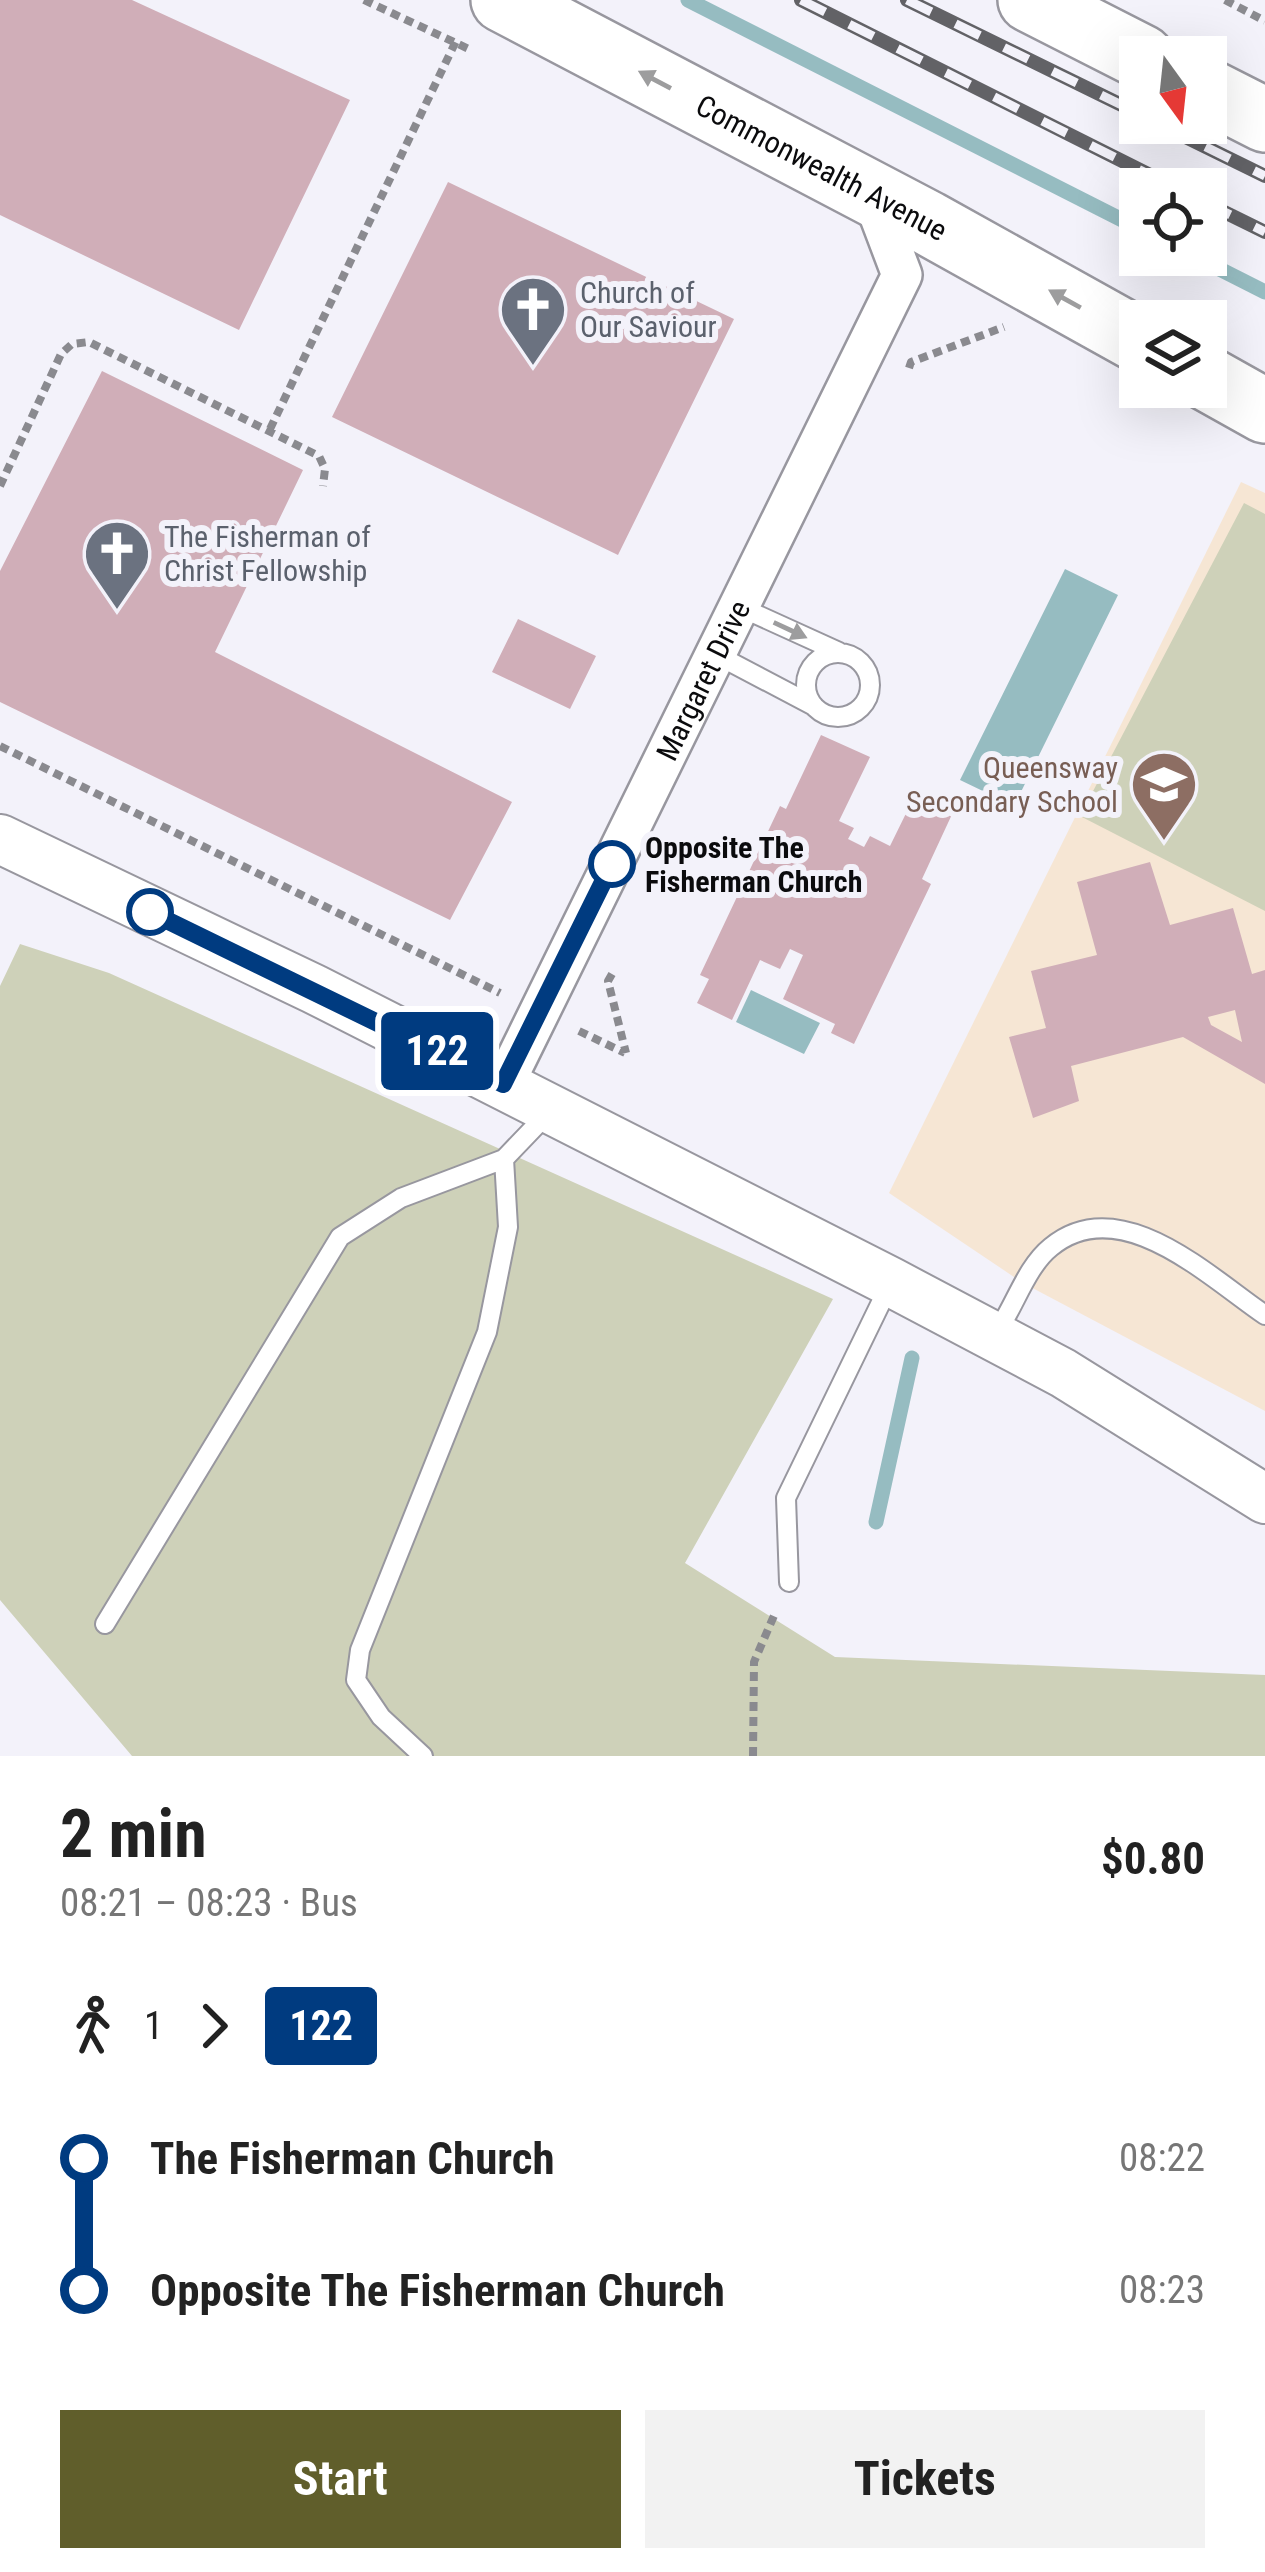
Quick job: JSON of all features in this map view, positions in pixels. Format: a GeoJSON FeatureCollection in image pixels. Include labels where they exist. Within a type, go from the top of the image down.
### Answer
{"type":"FeatureCollection","features":[{"type":"Feature","properties":{"kind":"main road","name":"Commonwealth Avenue"},"geometry":{"type":"LineString","coordinates":[[503,0],[1119,329]]}},
{"type":"Feature","properties":{"kind":"main road"},"geometry":{"type":"LineString","coordinates":[[1030,0],[1119,45]]}},
{"type":"Feature","properties":{"kind":"main road"},"geometry":{"type":"LineString","coordinates":[[1227,101],[1265,120]]}},
{"type":"Feature","properties":{"kind":"main road"},"geometry":{"type":"LineString","coordinates":[[1227,390],[1265,411]]}},
{"type":"Feature","properties":{"kind":"street"},"geometry":{"type":"LineString","coordinates":[[871,193],[902,275],[989,257]]}},
{"type":"Feature","properties":{"kind":"street","name":"Margaret Drive"},"geometry":{"type":"LineString","coordinates":[[503,1084],[902,275]]}},
{"type":"Feature","properties":{"kind":"street"},"geometry":{"type":"LineString","coordinates":[[0,839],[503,1084],[891,1282],[1063,1373],[1265,1499]]}},
{"type":"Feature","properties":{"kind":"lane"},"geometry":{"type":"LineString","coordinates":[[717,655],[814,706],[843,716],[866,700],[866,671],[841,653],[740,607]]}},
{"type":"Feature","properties":{"kind":"lane"},"geometry":{"type":"LineString","coordinates":[[814,706],[806,686],[812,665],[841,653]]}},
{"type":"Feature","properties":{"kind":"lane"},"geometry":{"type":"LineString","coordinates":[[105,1624],[340,1237],[401,1198],[504,1159],[550,1111]]}},
{"type":"Feature","properties":{"kind":"lane"},"geometry":{"type":"LineString","coordinates":[[423,1756],[380,1717],[356,1680],[360,1650],[487,1332],[508,1227],[504,1159]]}},
{"type":"Feature","properties":{"kind":"lane"},"geometry":{"type":"LineString","coordinates":[[994,1336],[1048,1249],[1073,1233],[1113,1230],[1152,1238],[1265,1315]]}},
{"type":"Feature","properties":{"kind":"lane"},"geometry":{"type":"LineString","coordinates":[[789,1582],[786,1498],[891,1282]]}},
{"type":"Feature","properties":{"kind":"path"},"geometry":{"type":"LineString","coordinates":[[270,429],[456,41],[364,0]]}},
{"type":"Feature","properties":{"kind":"path"},"geometry":{"type":"LineString","coordinates":[[1226,0],[1265,21]]}},
{"type":"Feature","properties":{"kind":"path"},"geometry":{"type":"LineString","coordinates":[[0,486],[61,354],[72,344],[89,342],[319,456],[325,469],[323,486]]}},
{"type":"Feature","properties":{"kind":"path"},"geometry":{"type":"LineString","coordinates":[[0,746],[538,1012]]}},
{"type":"Feature","properties":{"kind":"path"},"geometry":{"type":"LineString","coordinates":[[753,1756],[754,1662],[789,1582]]}},
{"type":"Feature","properties":{"kind":"shaded area","name":"Queensway Secondary School"},"geometry":{"type":"Polygon","coordinates":[[[1241,482],[1265,493],[1265,1411],[1023,1283],[889,1193],[1241,482]]]}},
{"type":"Feature","properties":{"kind":"green space"},"geometry":{"type":"Polygon","coordinates":[[[1244,503],[1265,514],[1265,911],[1080,816],[1244,503]]]}},
{"type":"Feature","properties":{"kind":"green space"},"geometry":{"type":"Polygon","coordinates":[[[20,944],[109,973],[833,1299],[685,1563],[835,1657],[1265,1675],[1265,1756],[132,1756],[0,1600],[0,986],[20,944]]]}},
{"type":"Feature","properties":{"kind":"water"},"geometry":{"type":"Polygon","coordinates":[[[1065,569],[1118,595],[1014,806],[960,780],[1065,569]]]}},
{"type":"Feature","properties":{"kind":"water"},"geometry":{"type":"Polygon","coordinates":[[[751,990],[820,1023],[804,1054],[736,1022],[751,990]]]}},
{"type":"Feature","properties":{"kind":"building"},"geometry":{"type":"Polygon","coordinates":[[[0,0],[132,0],[350,100],[239,330],[0,215],[0,0]]]}},
{"type":"Feature","properties":{"kind":"building","name":"Church of Our Saviour"},"geometry":{"type":"Polygon","coordinates":[[[448,182],[734,319],[618,555],[332,417],[448,182]]]}},
{"type":"Feature","properties":{"kind":"building","name":"The Fisherman of Christ Fellowship"},"geometry":{"type":"Polygon","coordinates":[[[102,371],[303,470],[215,652],[512,802],[450,920],[0,702],[0,571],[102,371]]]}},
{"type":"Feature","properties":{"kind":"building"},"geometry":{"type":"Polygon","coordinates":[[[518,619],[596,656],[570,709],[492,672],[518,619]]]}},
{"type":"Feature","properties":{"kind":"building"},"geometry":{"type":"Polygon","coordinates":[[[821,735],[870,757],[839,821],[854,828],[848,839],[864,847],[870,836],[890,846],[916,793],[954,810],[922,879],[931,884],[854,1044],[831,1033],[835,1024],[783,999],[803,955],[790,949],[780,969],[760,960],[732,1020],[697,1003],[709,979],[700,975],[780,806],[786,809],[821,735]]]}},
{"type":"Feature","properties":{"kind":"building"},"geometry":{"type":"Polygon","coordinates":[[[1150,862],[1170,925],[1233,908],[1252,974],[1265,970],[1265,1084],[1183,1037],[1071,1066],[1079,1101],[1033,1118],[1009,1037],[1046,1028],[1031,971],[1097,955],[1077,882],[1150,862]],[[1235,1010],[1208,1017],[1211,1025],[1242,1042],[1235,1010]]]}},
{"type":"Feature","properties":{"kind":"waterway"},"geometry":{"type":"LineString","coordinates":[[688,0],[1119,218]]}},
{"type":"Feature","properties":{"kind":"waterway"},"geometry":{"type":"LineString","coordinates":[[1227,273],[1265,292]]}},
{"type":"Feature","properties":{"kind":"waterway"},"geometry":{"type":"LineString","coordinates":[[876,1522],[912,1358]]}},
{"type":"Feature","properties":{"kind":"railway"},"geometry":{"type":"LineString","coordinates":[[801,0],[1136,168]]}},
{"type":"Feature","properties":{"kind":"railway"},"geometry":{"type":"LineString","coordinates":[[907,0],[1119,104]]}},
{"type":"Feature","properties":{"kind":"railway"},"geometry":{"type":"LineString","coordinates":[[1200,144],[1265,176]]}},
{"type":"Feature","properties":{"kind":"railway"},"geometry":{"type":"LineString","coordinates":[[1227,213],[1265,232]]}},
{"type":"Feature","properties":{"kind":"bus line","name":"122"},"geometry":{"type":"LineString","coordinates":[[150,912],[503,1084],[612,864]]}},
{"type":"Feature","properties":{"kind":"place","name":"Church of Our Saviour"},"geometry":{"type":"Point","coordinates":[533,368]}},
{"type":"Feature","properties":{"kind":"place","name":"The Fisherman of Christ Fellowship"},"geometry":{"type":"Point","coordinates":[117,612]}},
{"type":"Feature","properties":{"kind":"place","name":"Queensway Secondary School"},"geometry":{"type":"Point","coordinates":[1164,843]}},
{"type":"Feature","properties":{"kind":"place","name":"Opposite The Fisherman Church"},"geometry":{"type":"Point","coordinates":[612,864]}}]}
